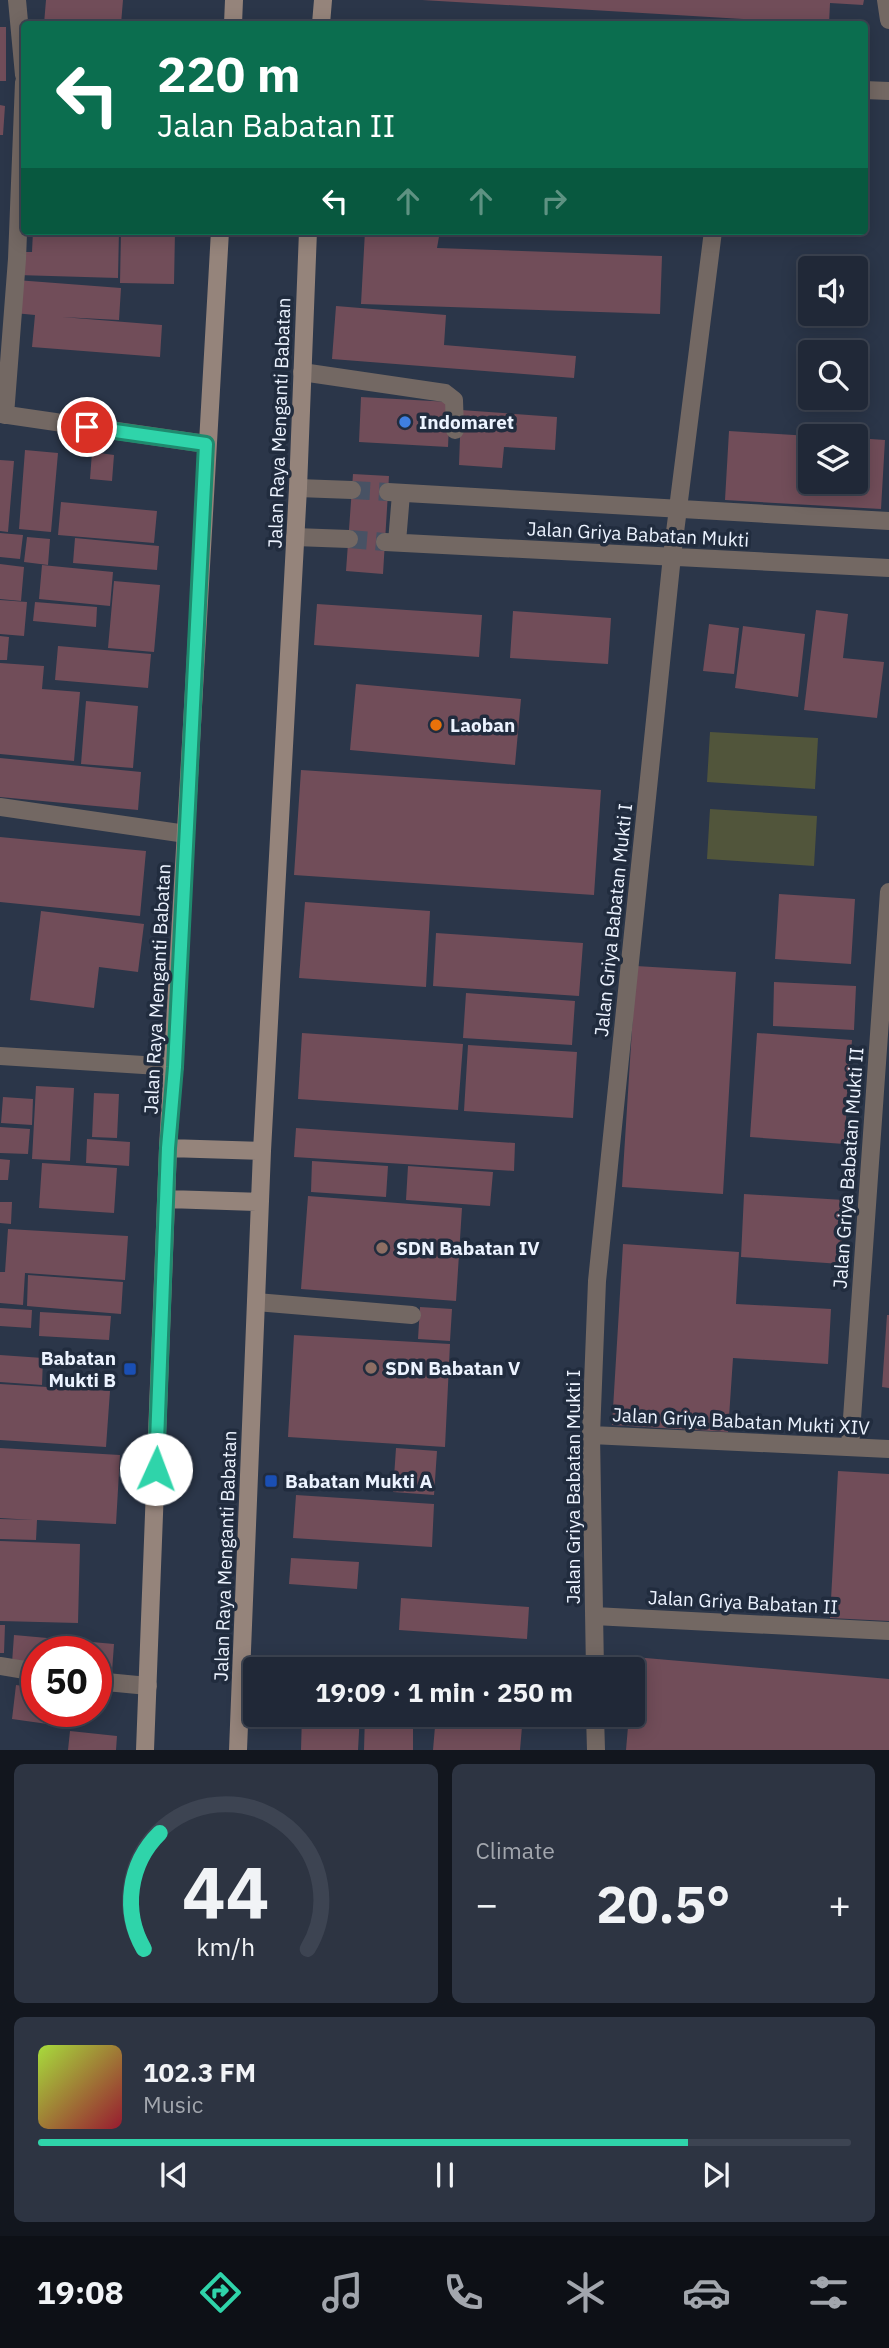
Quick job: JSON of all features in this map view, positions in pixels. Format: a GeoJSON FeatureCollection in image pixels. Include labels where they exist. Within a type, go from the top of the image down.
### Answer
{"type":"FeatureCollection","features":[{"type":"Feature","properties":{"kind":"main road"},"geometry":{"type":"LineString","coordinates":[[233,21],[234,0]]}},
{"type":"Feature","properties":{"kind":"main road"},"geometry":{"type":"LineString","coordinates":[[321,21],[323,0]]}},
{"type":"Feature","properties":{"kind":"main road","name":"Jalan Raya Menganti Babatan"},"geometry":{"type":"LineString","coordinates":[[145,1749],[168,1148],[175,1067],[206,444],[220,235]]}},
{"type":"Feature","properties":{"kind":"main road","name":"Jalan Raya Menganti Babatan"},"geometry":{"type":"LineString","coordinates":[[238,1749],[262,1151],[298,488],[308,235]]}},
{"type":"Feature","properties":{"kind":"main road"},"geometry":{"type":"LineString","coordinates":[[168,1148],[262,1151]]}},
{"type":"Feature","properties":{"kind":"main road"},"geometry":{"type":"LineString","coordinates":[[167,1199],[260,1202]]}},
{"type":"Feature","properties":{"kind":"street"},"geometry":{"type":"LineString","coordinates":[[17,0],[21,43]]}},
{"type":"Feature","properties":{"kind":"street"},"geometry":{"type":"LineString","coordinates":[[886,0],[889,20]]}},
{"type":"Feature","properties":{"kind":"street"},"geometry":{"type":"LineString","coordinates":[[868,90],[889,91]]}},
{"type":"Feature","properties":{"kind":"street"},"geometry":{"type":"LineString","coordinates":[[21,158],[17,260],[2,415],[206,444]]}},
{"type":"Feature","properties":{"kind":"street","name":"Jalan Griya Babatan Mukti I"},"geometry":{"type":"LineString","coordinates":[[595,1657],[591,1436],[597,1281],[671,556],[712,235]]}},
{"type":"Feature","properties":{"kind":"street"},"geometry":{"type":"LineString","coordinates":[[302,372],[445,393],[453,400],[455,430]]}},
{"type":"Feature","properties":{"kind":"street"},"geometry":{"type":"LineString","coordinates":[[298,488],[352,491]]}},
{"type":"Feature","properties":{"kind":"street","name":"Jalan Griya Babatan Mukti"},"geometry":{"type":"LineString","coordinates":[[889,521],[395,493],[391,542],[889,568]]}},
{"type":"Feature","properties":{"kind":"street"},"geometry":{"type":"LineString","coordinates":[[295,537],[349,539]]}},
{"type":"Feature","properties":{"kind":"street"},"geometry":{"type":"LineString","coordinates":[[0,807],[187,834]]}},
{"type":"Feature","properties":{"kind":"street","name":"Jalan Griya Babatan Mukti II"},"geometry":{"type":"LineString","coordinates":[[850,1447],[889,892]]}},
{"type":"Feature","properties":{"kind":"street"},"geometry":{"type":"LineString","coordinates":[[0,1056],[175,1067]]}},
{"type":"Feature","properties":{"kind":"street"},"geometry":{"type":"LineString","coordinates":[[256,1302],[412,1315]]}},
{"type":"Feature","properties":{"kind":"street","name":"Jalan Griya Babatan Mukti XIV"},"geometry":{"type":"LineString","coordinates":[[591,1436],[889,1448]]}},
{"type":"Feature","properties":{"kind":"street","name":"Jalan Griya Babatan II"},"geometry":{"type":"LineString","coordinates":[[594,1616],[889,1631]]}},
{"type":"Feature","properties":{"kind":"street"},"geometry":{"type":"LineString","coordinates":[[0,1666],[21,1669]]}},
{"type":"Feature","properties":{"kind":"street"},"geometry":{"type":"LineString","coordinates":[[112,1683],[148,1686]]}},
{"type":"Feature","properties":{"kind":"street"},"geometry":{"type":"LineString","coordinates":[[595,1727],[596,1749]]}},
{"type":"Feature","properties":{"kind":"green space"},"geometry":{"type":"Polygon","coordinates":[[[710,732],[818,738],[815,789],[707,782],[710,732]]]}},
{"type":"Feature","properties":{"kind":"green space"},"geometry":{"type":"Polygon","coordinates":[[[710,809],[817,816],[814,866],[707,859],[710,809]]]}},
{"type":"Feature","properties":{"kind":"building"},"geometry":{"type":"Polygon","coordinates":[[[46,0],[123,0],[121,21],[44,21],[46,0]]]}},
{"type":"Feature","properties":{"kind":"building"},"geometry":{"type":"Polygon","coordinates":[[[422,0],[864,0],[863,5],[830,3],[829,21],[778,21],[422,0]]]}},
{"type":"Feature","properties":{"kind":"building"},"geometry":{"type":"Polygon","coordinates":[[[0,27],[6,27],[6,81],[0,81],[0,27]]]}},
{"type":"Feature","properties":{"kind":"building"},"geometry":{"type":"Polygon","coordinates":[[[0,105],[5,106],[3,135],[0,135],[0,105]]]}},
{"type":"Feature","properties":{"kind":"building"},"geometry":{"type":"Polygon","coordinates":[[[33,235],[119,235],[118,278],[17,275],[18,252],[32,252],[33,235]]]}},
{"type":"Feature","properties":{"kind":"building"},"geometry":{"type":"Polygon","coordinates":[[[121,235],[175,235],[174,284],[120,283],[121,235]]]}},
{"type":"Feature","properties":{"kind":"building"},"geometry":{"type":"Polygon","coordinates":[[[365,235],[439,235],[437,248],[662,256],[660,314],[361,304],[365,235]]]}},
{"type":"Feature","properties":{"kind":"building"},"geometry":{"type":"Polygon","coordinates":[[[16,280],[121,288],[119,320],[62,317],[162,325],[160,357],[32,347],[35,315],[14,313],[16,280]]]}},
{"type":"Feature","properties":{"kind":"building"},"geometry":{"type":"Polygon","coordinates":[[[336,306],[446,315],[444,345],[576,356],[574,378],[332,359],[336,306]]]}},
{"type":"Feature","properties":{"kind":"building","name":"Indomaret"},"geometry":{"type":"Polygon","coordinates":[[[361,397],[450,402],[448,447],[359,442],[361,397]]]}},
{"type":"Feature","properties":{"kind":"building"},"geometry":{"type":"Polygon","coordinates":[[[461,410],[557,417],[555,450],[504,447],[502,468],[459,465],[461,410]]]}},
{"type":"Feature","properties":{"kind":"building"},"geometry":{"type":"Polygon","coordinates":[[[729,431],[798,435],[798,494],[868,494],[868,439],[885,440],[881,509],[725,500],[729,431]]]}},
{"type":"Feature","properties":{"kind":"building"},"geometry":{"type":"Polygon","coordinates":[[[25,450],[58,453],[51,532],[19,529],[25,450]]]}},
{"type":"Feature","properties":{"kind":"building"},"geometry":{"type":"Polygon","coordinates":[[[92,452],[114,455],[112,481],[90,479],[92,452]]]}},
{"type":"Feature","properties":{"kind":"building"},"geometry":{"type":"Polygon","coordinates":[[[0,460],[14,461],[8,532],[0,531],[0,460]]]}},
{"type":"Feature","properties":{"kind":"building"},"geometry":{"type":"Polygon","coordinates":[[[353,474],[389,476],[383,574],[346,571],[353,474]]]}},
{"type":"Feature","properties":{"kind":"building"},"geometry":{"type":"Polygon","coordinates":[[[61,502],[157,511],[154,543],[58,535],[61,502]]]}},
{"type":"Feature","properties":{"kind":"building"},"geometry":{"type":"Polygon","coordinates":[[[0,533],[23,535],[20,559],[0,557],[0,533]]]}},
{"type":"Feature","properties":{"kind":"building"},"geometry":{"type":"Polygon","coordinates":[[[27,537],[50,539],[48,565],[24,562],[27,537]]]}},
{"type":"Feature","properties":{"kind":"building"},"geometry":{"type":"Polygon","coordinates":[[[75,538],[159,546],[157,570],[73,563],[75,538]]]}},
{"type":"Feature","properties":{"kind":"building"},"geometry":{"type":"Polygon","coordinates":[[[0,564],[24,567],[21,601],[0,599],[0,564]]]}},
{"type":"Feature","properties":{"kind":"building"},"geometry":{"type":"Polygon","coordinates":[[[42,565],[113,572],[110,606],[39,599],[42,565]]]}},
{"type":"Feature","properties":{"kind":"building"},"geometry":{"type":"Polygon","coordinates":[[[114,581],[160,585],[154,652],[108,648],[114,581]]]}},
{"type":"Feature","properties":{"kind":"building"},"geometry":{"type":"Polygon","coordinates":[[[0,600],[27,602],[24,636],[0,634],[0,600]]]}},
{"type":"Feature","properties":{"kind":"building"},"geometry":{"type":"Polygon","coordinates":[[[35,602],[97,607],[96,627],[33,621],[35,602]]]}},
{"type":"Feature","properties":{"kind":"building"},"geometry":{"type":"Polygon","coordinates":[[[317,604],[482,615],[479,657],[314,645],[317,604]]]}},
{"type":"Feature","properties":{"kind":"building"},"geometry":{"type":"Polygon","coordinates":[[[816,610],[848,614],[843,658],[884,662],[877,718],[804,710],[816,610]]]}},
{"type":"Feature","properties":{"kind":"building"},"geometry":{"type":"Polygon","coordinates":[[[513,611],[611,618],[608,664],[510,658],[513,611]]]}},
{"type":"Feature","properties":{"kind":"building"},"geometry":{"type":"Polygon","coordinates":[[[709,624],[739,628],[734,674],[703,671],[709,624]]]}},
{"type":"Feature","properties":{"kind":"building"},"geometry":{"type":"Polygon","coordinates":[[[743,626],[805,634],[798,697],[735,688],[743,626]]]}},
{"type":"Feature","properties":{"kind":"building"},"geometry":{"type":"Polygon","coordinates":[[[0,636],[9,637],[7,660],[0,660],[0,636]]]}},
{"type":"Feature","properties":{"kind":"building"},"geometry":{"type":"Polygon","coordinates":[[[58,646],[151,654],[148,688],[55,680],[58,646]]]}},
{"type":"Feature","properties":{"kind":"building"},"geometry":{"type":"Polygon","coordinates":[[[0,663],[44,666],[42,689],[80,692],[74,761],[0,754],[0,663]]]}},
{"type":"Feature","properties":{"kind":"building","name":"Laoban"},"geometry":{"type":"Polygon","coordinates":[[[356,684],[521,699],[515,765],[350,750],[356,684]]]}},
{"type":"Feature","properties":{"kind":"building"},"geometry":{"type":"Polygon","coordinates":[[[86,701],[138,706],[133,768],[81,764],[86,701]]]}},
{"type":"Feature","properties":{"kind":"building"},"geometry":{"type":"Polygon","coordinates":[[[0,758],[141,772],[138,810],[0,797],[0,758]]]}},
{"type":"Feature","properties":{"kind":"building"},"geometry":{"type":"Polygon","coordinates":[[[301,770],[601,790],[594,895],[294,875],[301,770]]]}},
{"type":"Feature","properties":{"kind":"building"},"geometry":{"type":"Polygon","coordinates":[[[0,837],[146,851],[140,916],[0,902],[0,837]]]}},
{"type":"Feature","properties":{"kind":"building"},"geometry":{"type":"Polygon","coordinates":[[[779,894],[855,899],[851,964],[775,959],[779,894]]]}},
{"type":"Feature","properties":{"kind":"building"},"geometry":{"type":"Polygon","coordinates":[[[305,902],[430,911],[426,987],[299,978],[305,902]]]}},
{"type":"Feature","properties":{"kind":"building"},"geometry":{"type":"Polygon","coordinates":[[[41,911],[144,924],[138,972],[99,967],[94,1008],[30,1000],[41,911]]]}},
{"type":"Feature","properties":{"kind":"building"},"geometry":{"type":"Polygon","coordinates":[[[436,933],[583,943],[579,996],[433,986],[436,933]]]}},
{"type":"Feature","properties":{"kind":"building"},"geometry":{"type":"Polygon","coordinates":[[[636,966],[736,972],[723,1194],[622,1187],[636,966]]]}},
{"type":"Feature","properties":{"kind":"building"},"geometry":{"type":"Polygon","coordinates":[[[774,982],[856,986],[854,1030],[773,1026],[774,982]]]}},
{"type":"Feature","properties":{"kind":"building"},"geometry":{"type":"Polygon","coordinates":[[[466,993],[575,1001],[572,1045],[463,1038],[466,993]]]}},
{"type":"Feature","properties":{"kind":"building"},"geometry":{"type":"Polygon","coordinates":[[[302,1033],[463,1044],[458,1110],[298,1099],[302,1033]]]}},
{"type":"Feature","properties":{"kind":"building"},"geometry":{"type":"Polygon","coordinates":[[[757,1033],[852,1040],[844,1144],[750,1137],[757,1033]]]}},
{"type":"Feature","properties":{"kind":"building"},"geometry":{"type":"Polygon","coordinates":[[[468,1045],[577,1052],[573,1118],[464,1111],[468,1045]]]}},
{"type":"Feature","properties":{"kind":"building"},"geometry":{"type":"Polygon","coordinates":[[[36,1086],[74,1088],[70,1161],[32,1159],[36,1086]]]}},
{"type":"Feature","properties":{"kind":"building"},"geometry":{"type":"Polygon","coordinates":[[[94,1093],[119,1094],[117,1138],[92,1137],[94,1093]]]}},
{"type":"Feature","properties":{"kind":"building"},"geometry":{"type":"Polygon","coordinates":[[[3,1097],[33,1099],[32,1125],[1,1123],[3,1097]]]}},
{"type":"Feature","properties":{"kind":"building"},"geometry":{"type":"Polygon","coordinates":[[[0,1127],[30,1129],[28,1154],[0,1153],[0,1127]]]}},
{"type":"Feature","properties":{"kind":"building"},"geometry":{"type":"Polygon","coordinates":[[[296,1128],[515,1143],[514,1171],[294,1157],[296,1128]]]}},
{"type":"Feature","properties":{"kind":"building"},"geometry":{"type":"Polygon","coordinates":[[[87,1139],[130,1142],[129,1166],[86,1163],[87,1139]]]}},
{"type":"Feature","properties":{"kind":"building"},"geometry":{"type":"Polygon","coordinates":[[[0,1159],[10,1160],[8,1180],[0,1180],[0,1159]]]}},
{"type":"Feature","properties":{"kind":"building"},"geometry":{"type":"Polygon","coordinates":[[[312,1161],[388,1166],[386,1197],[311,1192],[312,1161]]]}},
{"type":"Feature","properties":{"kind":"building"},"geometry":{"type":"Polygon","coordinates":[[[42,1163],[117,1168],[114,1213],[39,1208],[42,1163]]]}},
{"type":"Feature","properties":{"kind":"building"},"geometry":{"type":"Polygon","coordinates":[[[408,1166],[493,1172],[490,1206],[406,1200],[408,1166]]]}},
{"type":"Feature","properties":{"kind":"building"},"geometry":{"type":"Polygon","coordinates":[[[744,1194],[844,1200],[841,1264],[741,1257],[744,1194]]]}},
{"type":"Feature","properties":{"kind":"building","name":"SDN Babatan IV"},"geometry":{"type":"Polygon","coordinates":[[[308,1196],[462,1208],[456,1301],[301,1289],[308,1196]]]}},
{"type":"Feature","properties":{"kind":"building"},"geometry":{"type":"Polygon","coordinates":[[[0,1202],[12,1202],[11,1224],[0,1223],[0,1202]]]}},
{"type":"Feature","properties":{"kind":"building"},"geometry":{"type":"Polygon","coordinates":[[[8,1229],[128,1236],[125,1280],[25,1273],[23,1305],[0,1303],[0,1272],[5,1272],[8,1229]]]}},
{"type":"Feature","properties":{"kind":"building"},"geometry":{"type":"Polygon","coordinates":[[[623,1244],[739,1252],[736,1304],[831,1309],[828,1364],[733,1358],[728,1432],[612,1425],[623,1244]]]}},
{"type":"Feature","properties":{"kind":"building"},"geometry":{"type":"Polygon","coordinates":[[[28,1275],[123,1282],[121,1314],[27,1306],[28,1275]]]}},
{"type":"Feature","properties":{"kind":"building"},"geometry":{"type":"Polygon","coordinates":[[[420,1307],[452,1309],[450,1341],[418,1339],[420,1307]]]}},
{"type":"Feature","properties":{"kind":"building"},"geometry":{"type":"Polygon","coordinates":[[[0,1308],[32,1310],[31,1328],[0,1326],[0,1308]]]}},
{"type":"Feature","properties":{"kind":"building"},"geometry":{"type":"Polygon","coordinates":[[[40,1312],[111,1316],[109,1340],[39,1336],[40,1312]]]}},
{"type":"Feature","properties":{"kind":"building"},"geometry":{"type":"Polygon","coordinates":[[[889,1315],[889,1388],[882,1387],[889,1315]]]}},
{"type":"Feature","properties":{"kind":"building"},"geometry":{"type":"Polygon","coordinates":[[[294,1335],[450,1344],[445,1447],[288,1437],[294,1335]]]}},
{"type":"Feature","properties":{"kind":"building"},"geometry":{"type":"Polygon","coordinates":[[[0,1355],[43,1358],[42,1385],[0,1382],[0,1355]]]}},
{"type":"Feature","properties":{"kind":"building"},"geometry":{"type":"Polygon","coordinates":[[[0,1384],[110,1391],[106,1447],[0,1440],[0,1384]]]}},
{"type":"Feature","properties":{"kind":"building"},"geometry":{"type":"Polygon","coordinates":[[[0,1448],[120,1455],[116,1524],[37,1520],[36,1540],[0,1539],[0,1519],[33,1520],[0,1518],[0,1448]]]}},
{"type":"Feature","properties":{"kind":"building"},"geometry":{"type":"Polygon","coordinates":[[[396,1448],[437,1451],[434,1495],[393,1492],[396,1448]]]}},
{"type":"Feature","properties":{"kind":"building"},"geometry":{"type":"Polygon","coordinates":[[[838,1471],[889,1474],[889,1621],[830,1618],[838,1471]]]}},
{"type":"Feature","properties":{"kind":"building"},"geometry":{"type":"Polygon","coordinates":[[[296,1495],[434,1504],[432,1547],[293,1538],[296,1495]]]}},
{"type":"Feature","properties":{"kind":"building"},"geometry":{"type":"Polygon","coordinates":[[[0,1541],[80,1544],[78,1623],[0,1621],[0,1541]]]}},
{"type":"Feature","properties":{"kind":"building"},"geometry":{"type":"Polygon","coordinates":[[[291,1558],[359,1562],[357,1589],[289,1584],[291,1558]]]}},
{"type":"Feature","properties":{"kind":"building"},"geometry":{"type":"Polygon","coordinates":[[[401,1598],[529,1607],[527,1639],[399,1630],[401,1598]]]}},
{"type":"Feature","properties":{"kind":"building"},"geometry":{"type":"Polygon","coordinates":[[[0,1625],[5,1625],[4,1653],[0,1653],[0,1625]]]}},
{"type":"Feature","properties":{"kind":"building"},"geometry":{"type":"Polygon","coordinates":[[[14,1635],[25,1636],[21,1636],[21,1664],[12,1663],[14,1635]]]}},
{"type":"Feature","properties":{"kind":"building"},"geometry":{"type":"Polygon","coordinates":[[[645,1658],[889,1679],[889,1750],[626,1750],[628,1727],[645,1727],[645,1658]]]}},
{"type":"Feature","properties":{"kind":"building"},"geometry":{"type":"Polygon","coordinates":[[[16,1685],[21,1686],[21,1720],[12,1719],[16,1685]]]}},
{"type":"Feature","properties":{"kind":"building"},"geometry":{"type":"Polygon","coordinates":[[[302,1727],[359,1727],[358,1750],[301,1750],[302,1727]]]}},
{"type":"Feature","properties":{"kind":"building"},"geometry":{"type":"Polygon","coordinates":[[[365,1727],[413,1727],[413,1750],[364,1750],[365,1727]]]}},
{"type":"Feature","properties":{"kind":"building"},"geometry":{"type":"Polygon","coordinates":[[[435,1727],[522,1727],[520,1750],[433,1750],[435,1727]]]}},
{"type":"Feature","properties":{"kind":"building"},"geometry":{"type":"Polygon","coordinates":[[[70,1731],[117,1736],[116,1750],[68,1750],[70,1731]]]}},
{"type":"Feature","properties":{"kind":"tunnel"},"geometry":{"type":"LineString","coordinates":[[352,490],[388,492]]}},
{"type":"Feature","properties":{"kind":"tunnel"},"geometry":{"type":"LineString","coordinates":[[349,539],[385,542]]}},
{"type":"Feature","properties":{"kind":"place","name":"Indomaret"},"geometry":{"type":"Point","coordinates":[405,422]}},
{"type":"Feature","properties":{"kind":"place","name":"Laoban"},"geometry":{"type":"Point","coordinates":[436,725]}},
{"type":"Feature","properties":{"kind":"place","name":"SDN Babatan IV"},"geometry":{"type":"Point","coordinates":[382,1248]}},
{"type":"Feature","properties":{"kind":"place","name":"SDN Babatan V"},"geometry":{"type":"Point","coordinates":[371,1368]}},
{"type":"Feature","properties":{"kind":"place","name":"Babatan Mukti B"},"geometry":{"type":"Point","coordinates":[130,1369]}},
{"type":"Feature","properties":{"kind":"place","name":"Babatan Mukti A"},"geometry":{"type":"Point","coordinates":[271,1481]}},
{"type":"Feature","properties":{"kind":"route"},"geometry":{"type":"LineString","coordinates":[[87,427],[206,444],[175,1067],[168,1148],[156,1469]]}}]}
